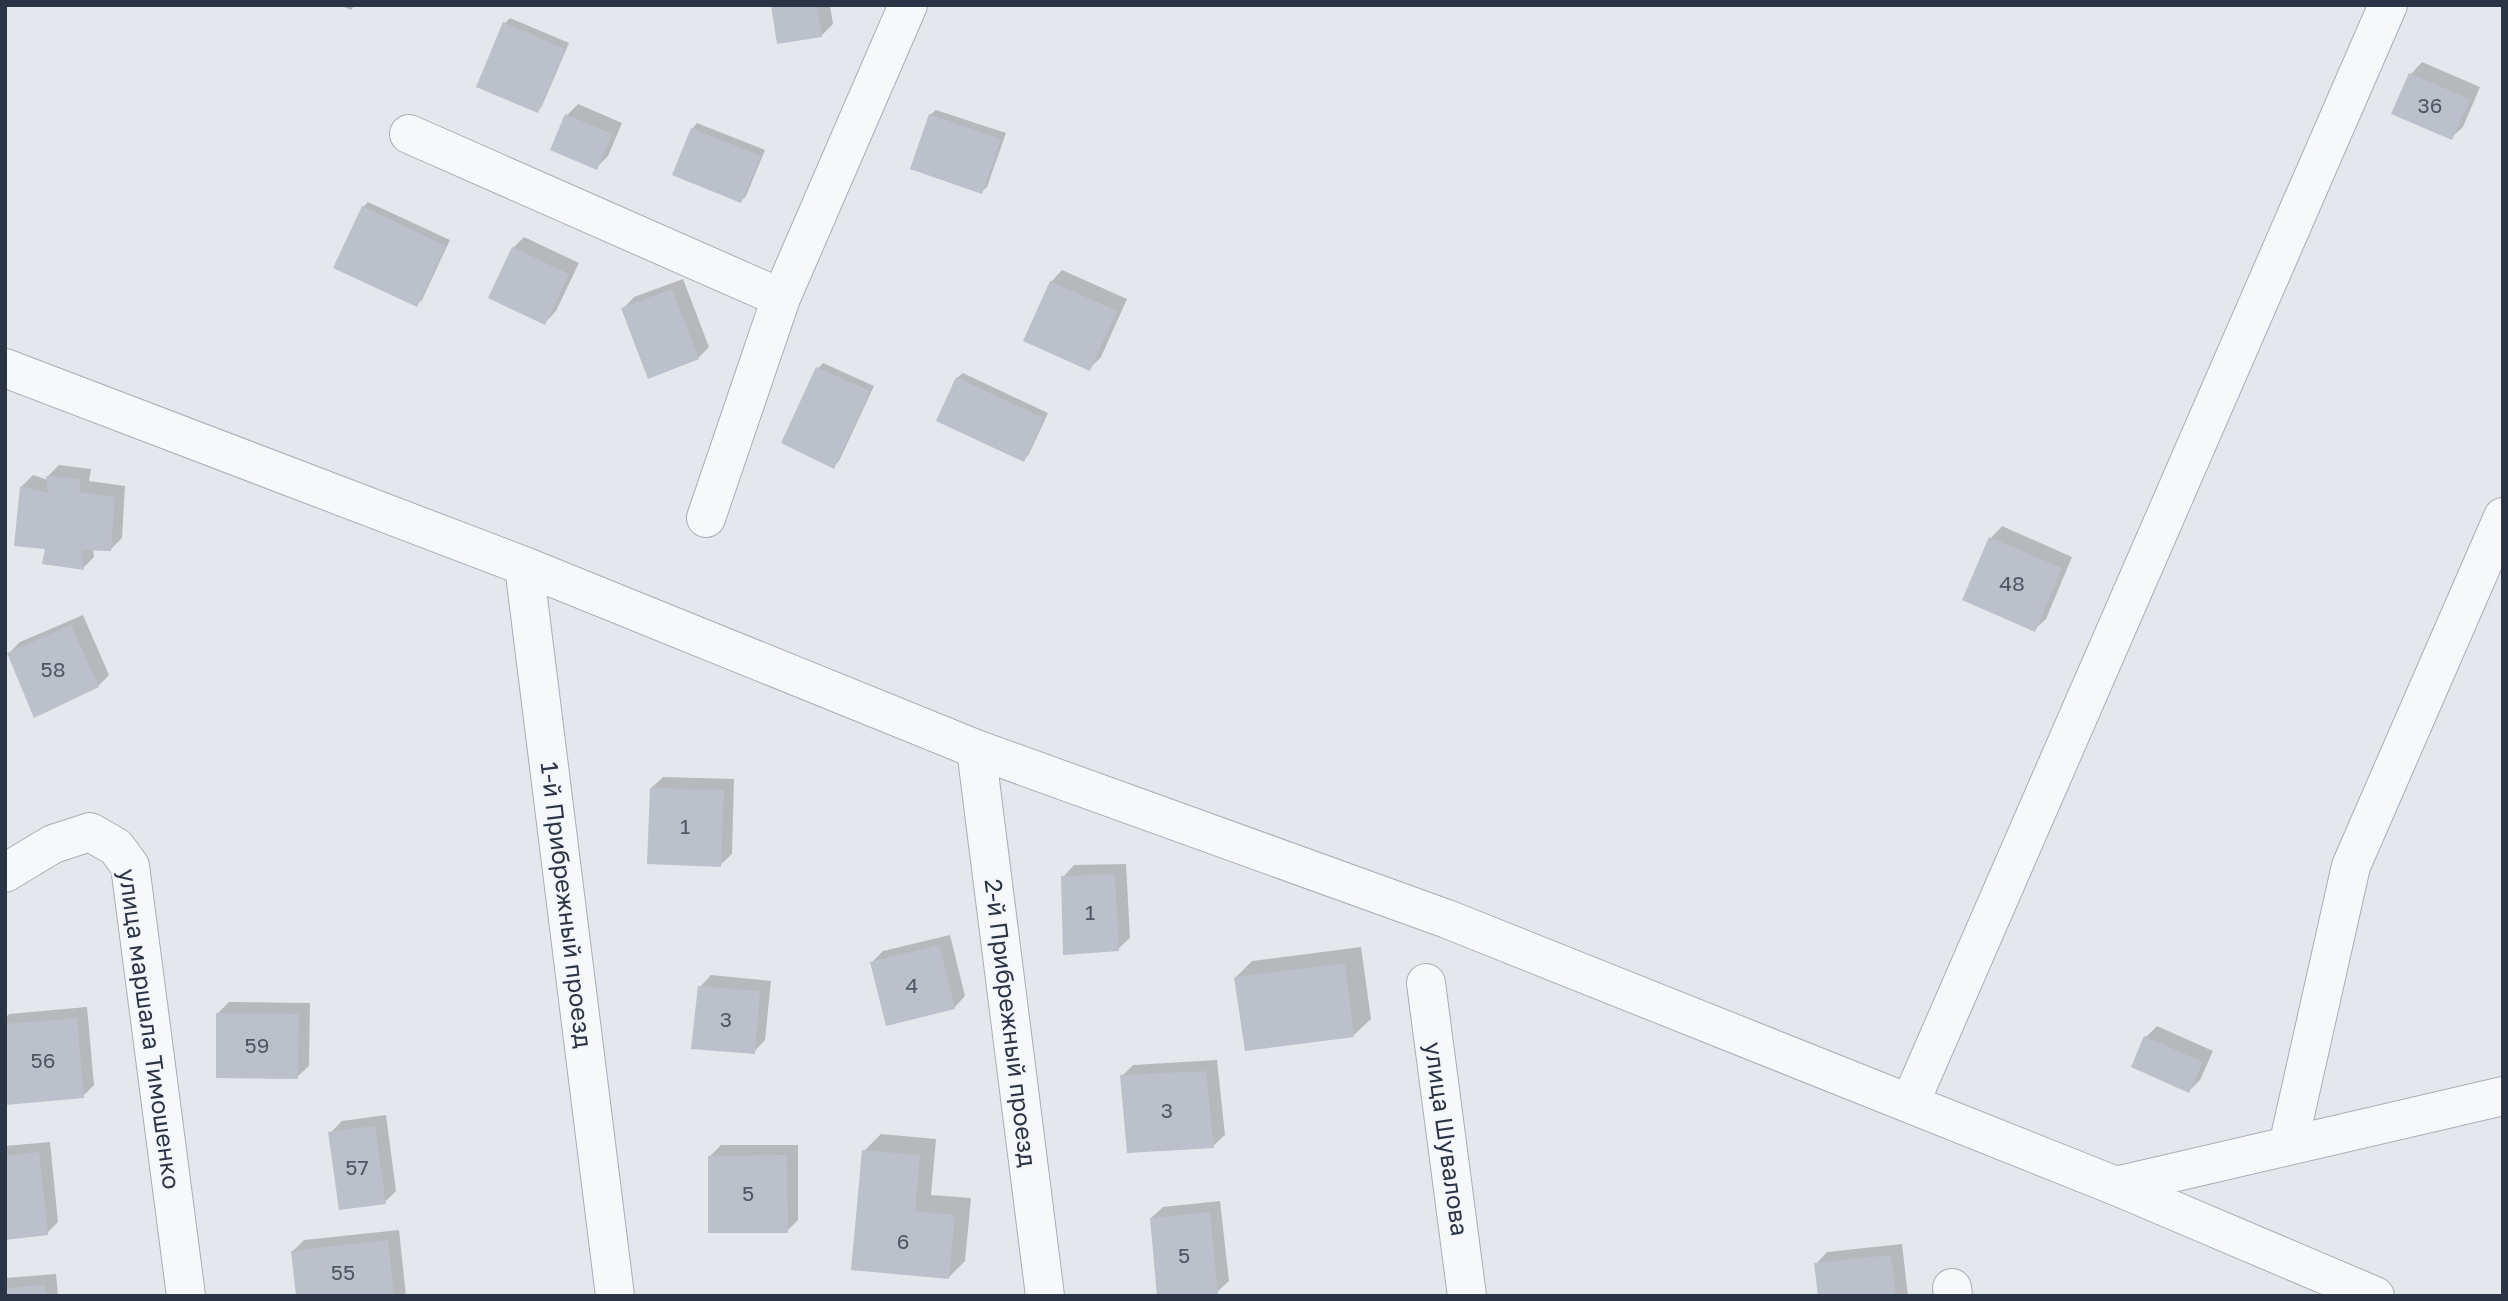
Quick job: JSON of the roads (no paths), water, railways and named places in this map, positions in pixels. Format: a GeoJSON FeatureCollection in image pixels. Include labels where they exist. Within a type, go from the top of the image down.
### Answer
{"type":"FeatureCollection","features":[{"type":"Feature","properties":{"kind":"street"},"geometry":{"type":"LineString","coordinates":[[706,518],[781,298],[908,5]]}},
{"type":"Feature","properties":{"kind":"street"},"geometry":{"type":"LineString","coordinates":[[1910,1103],[2388,5]]}},
{"type":"Feature","properties":{"kind":"street"},"geometry":{"type":"LineString","coordinates":[[409,134],[781,298]]}},
{"type":"Feature","properties":{"kind":"street"},"geometry":{"type":"LineString","coordinates":[[5,368],[524,566],[975,749],[1447,919],[2116,1186],[2375,1296]]}},
{"type":"Feature","properties":{"kind":"street"},"geometry":{"type":"LineString","coordinates":[[2288,1146],[2351,866],[2503,517]]}},
{"type":"Feature","properties":{"kind":"street","name":"1-й Прибрежный проезд"},"geometry":{"type":"LineString","coordinates":[[524,566],[615,1296]]}},
{"type":"Feature","properties":{"kind":"street","name":"2-й Прибрежный проезд"},"geometry":{"type":"LineString","coordinates":[[975,749],[1045,1296]]}},
{"type":"Feature","properties":{"kind":"street","name":"улица маршала Тимошенко"},"geometry":{"type":"LineString","coordinates":[[5,873],[53,844],[90,832],[116,847],[130,866],[186,1296]]}},
{"type":"Feature","properties":{"kind":"street","name":"улица Шувалова"},"geometry":{"type":"LineString","coordinates":[[1426,983],[1467,1296]]}},
{"type":"Feature","properties":{"kind":"street"},"geometry":{"type":"LineString","coordinates":[[2116,1186],[2503,1096]]}}]}
